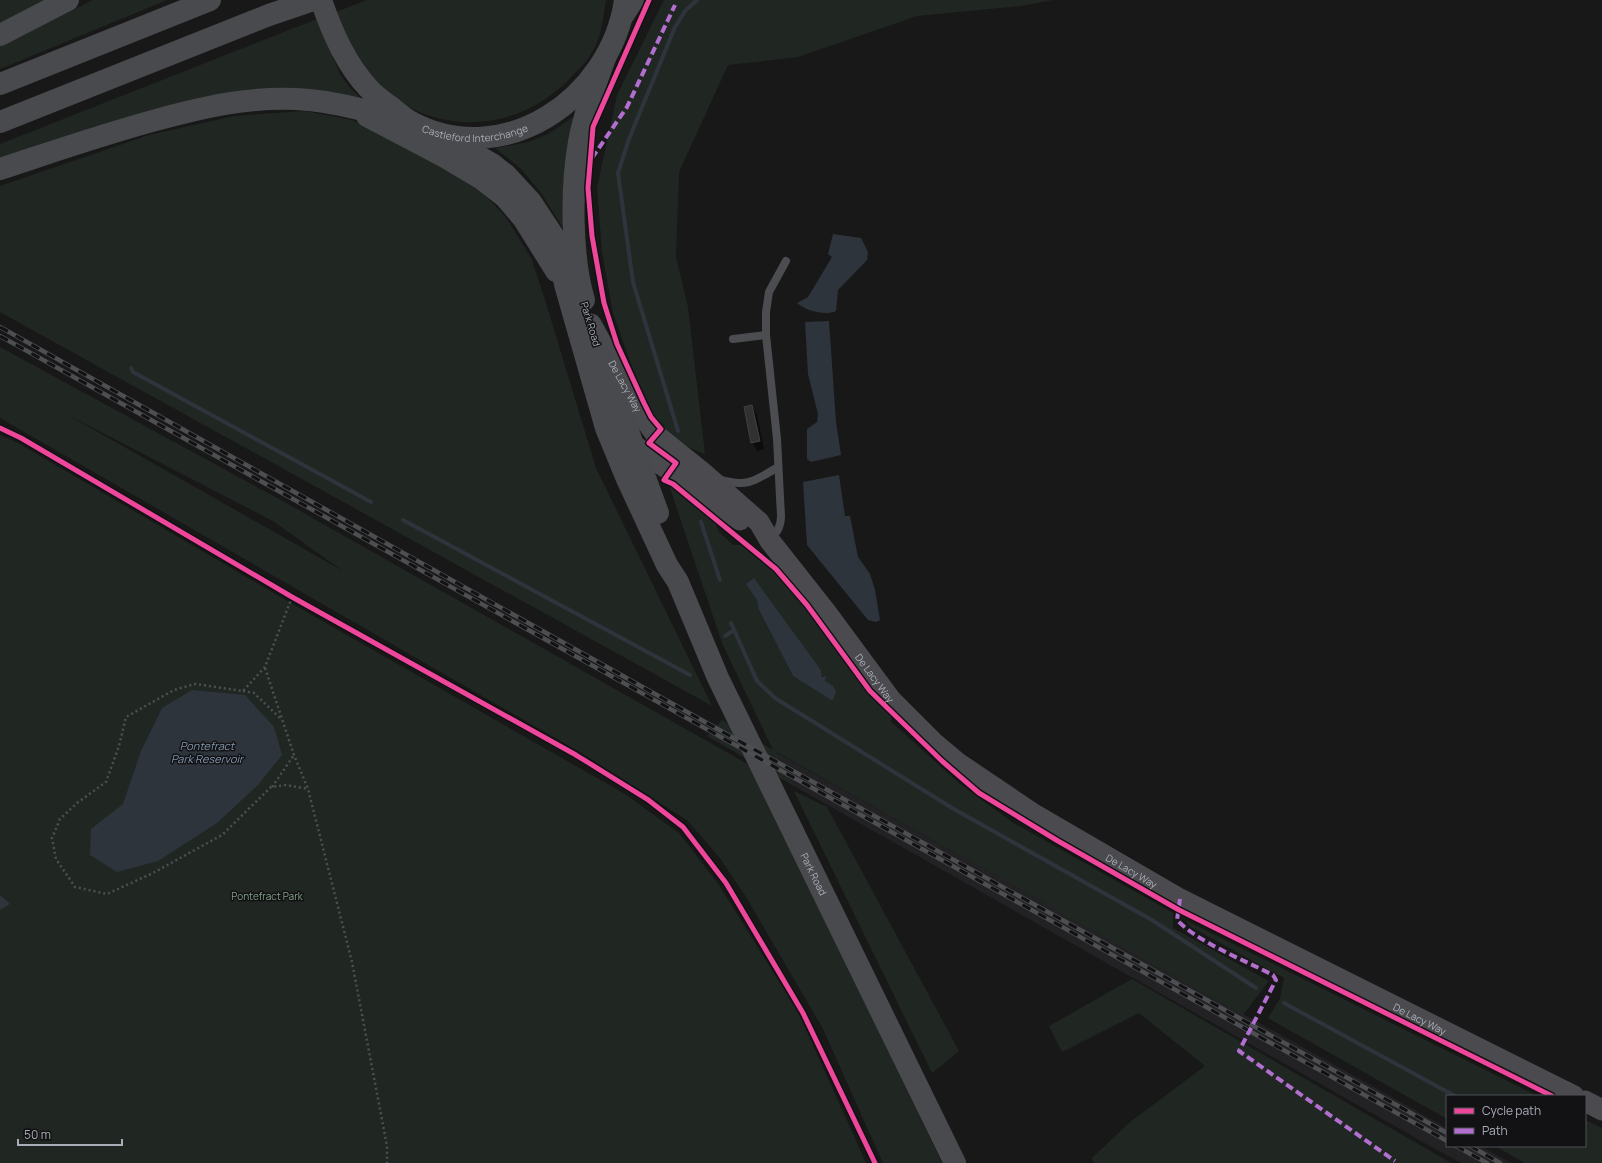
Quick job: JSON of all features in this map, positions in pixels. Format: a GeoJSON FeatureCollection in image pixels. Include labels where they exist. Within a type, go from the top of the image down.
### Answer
{"type":"FeatureCollection","features":[{"type":"Feature","properties":{"kind":"main road"},"geometry":{"type":"LineString","coordinates":[[0,35],[68,0]]}},
{"type":"Feature","properties":{"kind":"main road"},"geometry":{"type":"LineString","coordinates":[[0,84],[210,0]]}},
{"type":"Feature","properties":{"kind":"main road"},"geometry":{"type":"LineString","coordinates":[[0,122],[313,0]]}},
{"type":"Feature","properties":{"kind":"main road","name":"Castleford Interchange"},"geometry":{"type":"LineString","coordinates":[[321,0],[332,30],[347,60],[370,90],[410,122],[440,134],[470,138],[497,136],[524,129],[549,118],[570,101],[586,84],[605,58],[626,6]]}},
{"type":"Feature","properties":{"kind":"main road","name":"Park Road"},"geometry":{"type":"LineString","coordinates":[[605,58],[584,118],[576,161],[574,292],[591,324],[602,361],[676,563],[678,582]]}},
{"type":"Feature","properties":{"kind":"main road"},"geometry":{"type":"LineString","coordinates":[[0,169],[124,129],[224,103],[279,99],[309,100],[348,106],[410,122]]}},
{"type":"Feature","properties":{"kind":"main road"},"geometry":{"type":"LineString","coordinates":[[348,106],[445,157],[482,179],[505,197],[523,218],[574,292]]}},
{"type":"Feature","properties":{"kind":"main road","name":"Park Road"},"geometry":{"type":"LineString","coordinates":[[440,134],[492,164],[506,175],[531,202],[554,237],[574,292],[606,428],[667,564],[678,582],[718,678],[955,1163]]}},
{"type":"Feature","properties":{"kind":"street","name":"De Lacy Way"},"geometry":{"type":"LineString","coordinates":[[591,324],[639,411],[656,435],[702,472],[759,522],[770,541],[826,612],[891,700],[933,742],[958,763],[1006,797],[1180,899],[1572,1095]]}},
{"type":"Feature","properties":{"kind":"street","name":"De Lacy Way"},"geometry":{"type":"LineString","coordinates":[[606,428],[632,442],[770,541]]}},
{"type":"Feature","properties":{"kind":"street"},"geometry":{"type":"LineString","coordinates":[[1586,1102],[1602,1110]]}},
{"type":"Feature","properties":{"kind":"lane"},"geometry":{"type":"LineString","coordinates":[[770,541],[781,523],[778,467],[766,335],[766,312],[769,292],[786,261]]}},
{"type":"Feature","properties":{"kind":"lane"},"geometry":{"type":"LineString","coordinates":[[733,338],[766,335]]}},
{"type":"Feature","properties":{"kind":"lane"},"geometry":{"type":"LineString","coordinates":[[702,472],[735,484],[756,481],[778,467]]}},
{"type":"Feature","properties":{"kind":"path"},"geometry":{"type":"LineString","coordinates":[[286,594],[299,601]]}},
{"type":"Feature","properties":{"kind":"path"},"geometry":{"type":"LineString","coordinates":[[243,691],[265,667],[292,598]]}},
{"type":"Feature","properties":{"kind":"path"},"geometry":{"type":"LineString","coordinates":[[265,667],[294,756],[308,789],[352,962],[387,1146],[387,1163]]}},
{"type":"Feature","properties":{"kind":"path"},"geometry":{"type":"LineString","coordinates":[[283,721],[254,693],[195,684],[174,690],[126,716],[119,746],[106,782],[77,803],[60,819],[52,838],[56,860],[75,887],[107,894],[153,873],[222,835],[271,787],[294,756]]}},
{"type":"Feature","properties":{"kind":"path"},"geometry":{"type":"LineString","coordinates":[[271,787],[286,785],[308,789]]}},
{"type":"Feature","properties":{"kind":"shaded area"},"geometry":{"type":"Polygon","coordinates":[[[774,751],[1446,1127],[1446,1147],[1482,1147],[1511,1163],[1461,1163],[794,786],[774,751]]]}},
{"type":"Feature","properties":{"kind":"green space"},"geometry":{"type":"Polygon","coordinates":[[[0,0],[45,0],[0,23],[0,0]]]}},
{"type":"Feature","properties":{"kind":"green space"},"geometry":{"type":"Polygon","coordinates":[[[93,0],[167,0],[0,69],[0,46],[93,0]]]}},
{"type":"Feature","properties":{"kind":"green space"},"geometry":{"type":"Polygon","coordinates":[[[367,0],[606,0],[598,40],[590,55],[580,68],[553,94],[528,109],[501,119],[473,122],[445,120],[418,111],[393,97],[370,76],[359,61],[336,12],[367,0]]]}},
{"type":"Feature","properties":{"kind":"green space"},"geometry":{"type":"Polygon","coordinates":[[[664,0],[1053,0],[1021,6],[917,16],[798,57],[728,65],[679,172],[676,257],[688,307],[705,454],[690,448],[668,432],[656,420],[638,384],[613,313],[602,252],[597,188],[617,95],[664,0]]]}},
{"type":"Feature","properties":{"kind":"green space"},"geometry":{"type":"Polygon","coordinates":[[[317,19],[340,74],[350,88],[369,106],[290,93],[0,161],[0,144],[317,19]]]}},
{"type":"Feature","properties":{"kind":"green space"},"geometry":{"type":"Polygon","coordinates":[[[305,111],[352,120],[462,172],[505,216],[531,258],[596,468],[712,706],[0,312],[0,186],[149,135],[234,116],[305,111]]]}},
{"type":"Feature","properties":{"kind":"green space"},"geometry":{"type":"Polygon","coordinates":[[[578,114],[567,158],[564,202],[566,233],[541,193],[521,169],[495,148],[529,142],[548,134],[578,114]]]}},
{"type":"Feature","properties":{"kind":"green space"},"geometry":{"type":"Polygon","coordinates":[[[0,347],[279,499],[751,766],[942,1163],[883,1163],[823,1029],[746,897],[719,857],[687,820],[583,754],[0,418],[0,347]],[[68,415],[343,571],[273,521],[68,415]]]}},
{"type":"Feature","properties":{"kind":"green space","name":"Pontefract Park"},"geometry":{"type":"Polygon","coordinates":[[[0,435],[18,443],[282,598],[625,794],[679,833],[719,885],[799,1014],[866,1163],[0,1163],[0,435]]]}},
{"type":"Feature","properties":{"kind":"green space"},"geometry":{"type":"Polygon","coordinates":[[[669,485],[671,485],[715,521],[719,532],[733,545],[744,545],[781,577],[826,633],[866,689],[892,717],[890,721],[960,784],[1012,822],[1173,913],[1173,928],[1269,981],[1243,1015],[775,751],[794,786],[707,736],[722,720],[773,750],[722,643],[669,485]],[[754,578],[758,608],[793,676],[833,700],[821,670],[754,578]]]}},
{"type":"Feature","properties":{"kind":"green space"},"geometry":{"type":"Polygon","coordinates":[[[794,791],[827,807],[959,1051],[932,1073],[794,791]]]}},
{"type":"Feature","properties":{"kind":"green space"},"geometry":{"type":"Polygon","coordinates":[[[1185,920],[1535,1095],[1446,1095],[1446,1118],[1268,1018],[1280,998],[1284,978],[1191,927],[1185,920]]]}},
{"type":"Feature","properties":{"kind":"green space"},"geometry":{"type":"Polygon","coordinates":[[[1132,979],[1451,1163],[1094,1163],[1092,1158],[1130,1122],[1205,1066],[1139,1013],[1062,1052],[1049,1026],[1132,979]]]}},
{"type":"Feature","properties":{"kind":"green space"},"geometry":{"type":"Polygon","coordinates":[[[1586,1120],[1602,1128],[1602,1163],[1525,1163],[1497,1147],[1586,1147],[1586,1120]]]}},
{"type":"Feature","properties":{"kind":"water"},"geometry":{"type":"Polygon","coordinates":[[[833,234],[861,238],[868,252],[867,260],[838,290],[836,311],[821,313],[805,308],[797,303],[808,297],[832,257],[828,254],[833,234]]]}},
{"type":"Feature","properties":{"kind":"water"},"geometry":{"type":"Polygon","coordinates":[[[829,321],[836,422],[841,455],[811,462],[807,459],[807,429],[817,422],[818,414],[808,374],[805,322],[829,321]]]}},
{"type":"Feature","properties":{"kind":"water"},"geometry":{"type":"Polygon","coordinates":[[[839,475],[845,516],[850,516],[858,557],[870,574],[875,590],[880,620],[876,622],[868,620],[807,545],[803,482],[839,475]]]}},
{"type":"Feature","properties":{"kind":"water"},"geometry":{"type":"Polygon","coordinates":[[[754,578],[821,670],[822,677],[826,676],[825,681],[833,686],[836,692],[833,700],[793,676],[758,608],[757,600],[746,584],[754,578]]]}},
{"type":"Feature","properties":{"kind":"water","name":"Pontefract Park Reservoir"},"geometry":{"type":"Polygon","coordinates":[[[192,690],[245,695],[274,727],[282,755],[258,785],[217,823],[158,861],[117,872],[90,855],[91,829],[123,804],[141,751],[162,708],[192,690]]]}},
{"type":"Feature","properties":{"kind":"water"},"geometry":{"type":"Polygon","coordinates":[[[0,895],[10,904],[0,910],[0,895]]]}},
{"type":"Feature","properties":{"kind":"building"},"geometry":{"type":"Polygon","coordinates":[[[752,405],[760,441],[751,443],[744,407],[752,405]]]}},
{"type":"Feature","properties":{"kind":"waterway"},"geometry":{"type":"LineString","coordinates":[[678,431],[633,282],[618,173],[629,139],[675,27],[685,11],[697,0]]}},
{"type":"Feature","properties":{"kind":"waterway"},"geometry":{"type":"LineString","coordinates":[[131,368],[133,372],[371,502]]}},
{"type":"Feature","properties":{"kind":"waterway"},"geometry":{"type":"LineString","coordinates":[[403,520],[690,675]]}},
{"type":"Feature","properties":{"kind":"waterway"},"geometry":{"type":"LineString","coordinates":[[701,522],[720,580]]}},
{"type":"Feature","properties":{"kind":"waterway"},"geometry":{"type":"LineString","coordinates":[[731,623],[757,681],[775,698],[952,808],[1152,920],[1256,988]]}},
{"type":"Feature","properties":{"kind":"waterway"},"geometry":{"type":"LineString","coordinates":[[725,636],[734,630]]}},
{"type":"Feature","properties":{"kind":"waterway"},"geometry":{"type":"LineString","coordinates":[[1284,1003],[1453,1095]]}},
{"type":"Feature","properties":{"kind":"railway"},"geometry":{"type":"LineString","coordinates":[[0,327],[730,736],[1446,1132]]}},
{"type":"Feature","properties":{"kind":"railway"},"geometry":{"type":"LineString","coordinates":[[0,336],[1446,1140]]}},
{"type":"Feature","properties":{"kind":"railway"},"geometry":{"type":"LineString","coordinates":[[1458,1147],[1487,1163]]}},
{"type":"Feature","properties":{"kind":"railway"},"geometry":{"type":"LineString","coordinates":[[1472,1147],[1500,1163]]}},
{"type":"Feature","properties":{"kind":"marked path"},"geometry":{"type":"LineString","coordinates":[[592,158],[627,107],[675,5]]}},
{"type":"Feature","properties":{"kind":"marked path"},"geometry":{"type":"LineString","coordinates":[[1180,899],[1177,920],[1186,928],[1209,944],[1273,975],[1276,980],[1239,1051],[1395,1161]]}},
{"type":"Feature","properties":{"kind":"cycle path"},"geometry":{"type":"LineString","coordinates":[[649,0],[593,127],[588,188],[592,236],[604,303],[617,344],[651,417],[661,429],[649,443],[676,463],[664,480],[673,484],[776,569],[807,605],[870,691],[942,761],[979,793],[1058,841],[1179,910],[1550,1095]]}},
{"type":"Feature","properties":{"kind":"cycle path"},"geometry":{"type":"LineString","coordinates":[[0,428],[21,438],[292,597],[576,755],[647,799],[683,827],[726,883],[803,1013],[875,1163]]}}]}
